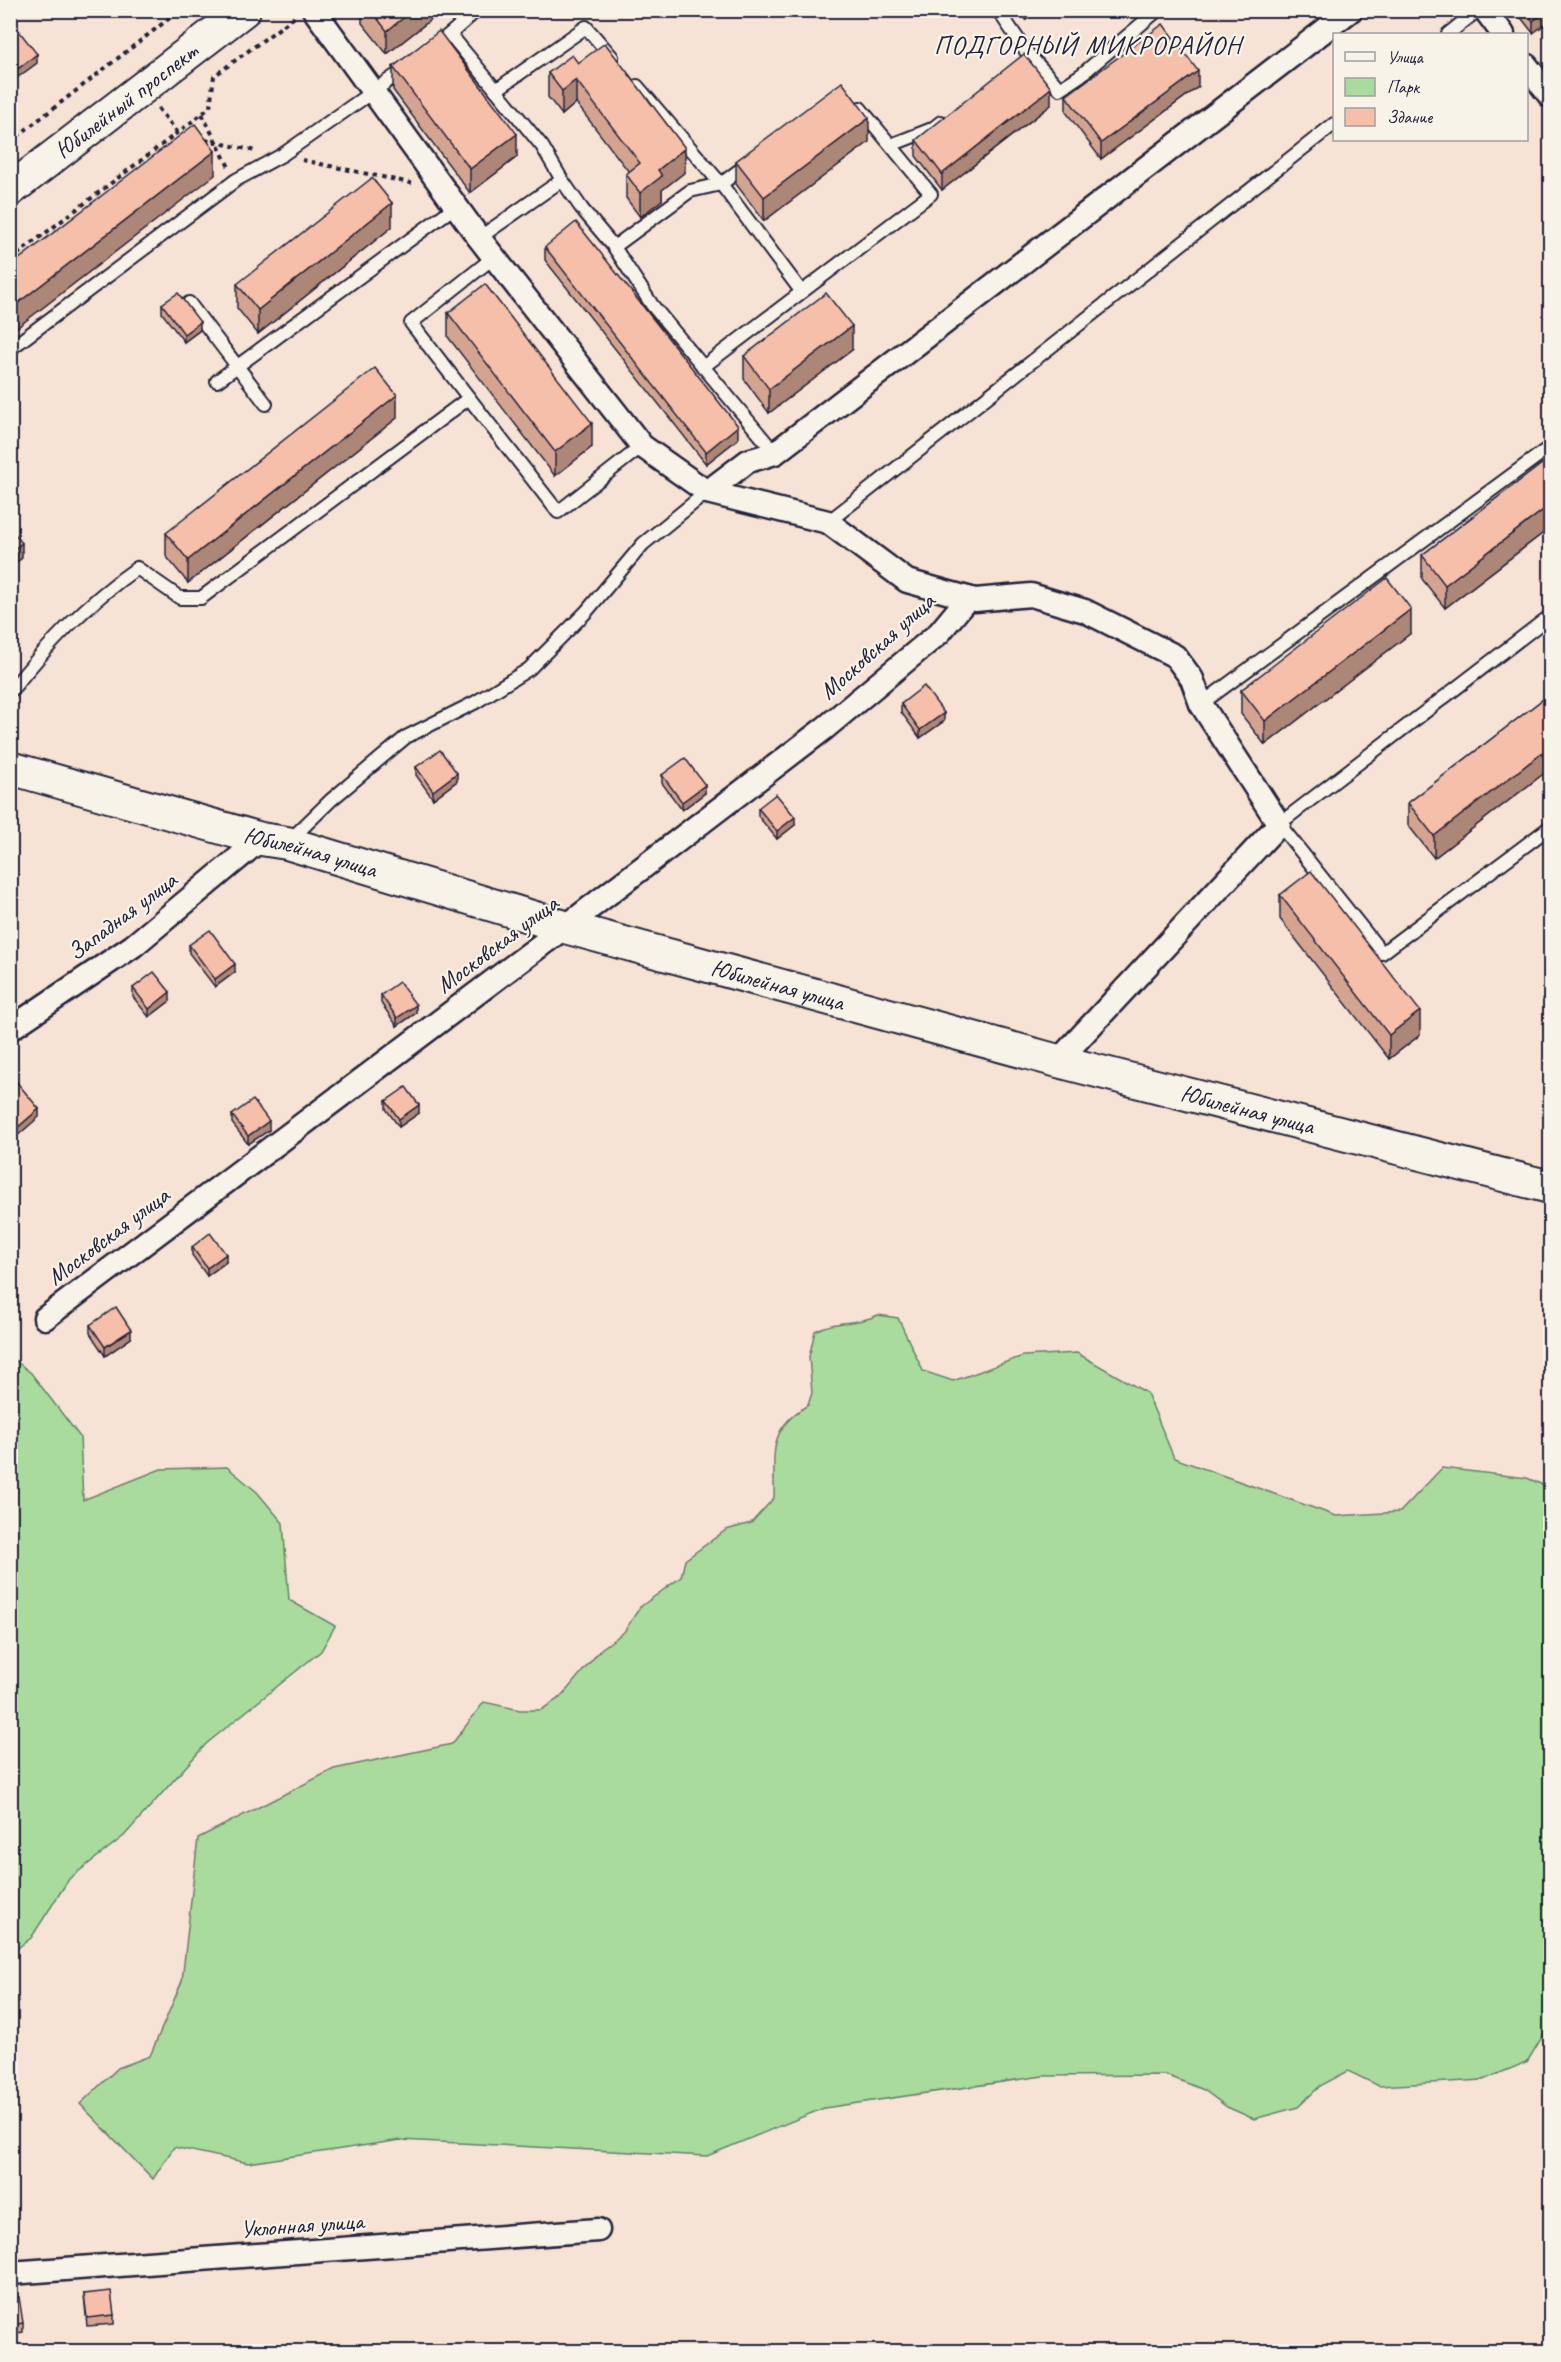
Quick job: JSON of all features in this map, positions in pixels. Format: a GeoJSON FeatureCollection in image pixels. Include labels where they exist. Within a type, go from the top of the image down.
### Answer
{"type":"FeatureCollection","features":[{"type":"Feature","properties":{"kind":"main road","name":"Юбилейный проспект"},"geometry":{"type":"LineString","coordinates":[[10,190],[244,10]]}},
{"type":"Feature","properties":{"kind":"main road","name":"Юбилейная улица"},"geometry":{"type":"LineString","coordinates":[[10,768],[274,841],[565,927],[1058,1061],[1551,1187]]}},
{"type":"Feature","properties":{"kind":"street"},"geometry":{"type":"LineString","coordinates":[[314,10],[479,238],[642,446],[706,492],[828,522],[907,581],[975,600],[1031,595],[1085,611],[1175,656],[1192,679],[1201,704],[1279,824],[1058,1061]]}},
{"type":"Feature","properties":{"kind":"street"},"geometry":{"type":"LineString","coordinates":[[706,492],[748,461],[775,453],[1330,17],[1351,10]]}},
{"type":"Feature","properties":{"kind":"street"},"geometry":{"type":"LineString","coordinates":[[1485,10],[1502,33]]}},
{"type":"Feature","properties":{"kind":"street"},"geometry":{"type":"LineString","coordinates":[[1528,66],[1551,96]]}},
{"type":"Feature","properties":{"kind":"street","name":"Московская улица"},"geometry":{"type":"LineString","coordinates":[[45,1318],[565,927],[825,728],[939,633],[968,598]]}},
{"type":"Feature","properties":{"kind":"street","name":"Западная улица"},"geometry":{"type":"LineString","coordinates":[[10,1029],[133,946],[274,841]]}},
{"type":"Feature","properties":{"kind":"street","name":"Уклонная улица"},"geometry":{"type":"LineString","coordinates":[[10,2273],[598,2230]]}},
{"type":"Feature","properties":{"kind":"lane"},"geometry":{"type":"LineString","coordinates":[[10,349],[236,180],[282,155],[375,92],[477,10]]}},
{"type":"Feature","properties":{"kind":"lane"},"geometry":{"type":"LineString","coordinates":[[998,10],[1023,58],[1060,89],[1081,75],[1158,10]]}},
{"type":"Feature","properties":{"kind":"lane"},"geometry":{"type":"LineString","coordinates":[[1449,33],[1478,10]]}},
{"type":"Feature","properties":{"kind":"lane"},"geometry":{"type":"LineString","coordinates":[[496,90],[586,27],[721,184],[801,291]]}},
{"type":"Feature","properties":{"kind":"lane"},"geometry":{"type":"LineString","coordinates":[[450,34],[542,146],[582,209],[614,247],[652,305],[775,453]]}},
{"type":"Feature","properties":{"kind":"lane"},"geometry":{"type":"LineString","coordinates":[[703,367],[931,194],[853,99]]}},
{"type":"Feature","properties":{"kind":"lane"},"geometry":{"type":"LineString","coordinates":[[891,145],[932,129],[949,115]]}},
{"type":"Feature","properties":{"kind":"lane"},"geometry":{"type":"LineString","coordinates":[[828,522],[1333,126]]}},
{"type":"Feature","properties":{"kind":"lane"},"geometry":{"type":"LineString","coordinates":[[614,247],[690,191],[721,184],[759,155]]}},
{"type":"Feature","properties":{"kind":"lane"},"geometry":{"type":"LineString","coordinates":[[479,238],[562,180]]}},
{"type":"Feature","properties":{"kind":"lane"},"geometry":{"type":"LineString","coordinates":[[217,381],[451,198]]}},
{"type":"Feature","properties":{"kind":"lane"},"geometry":{"type":"LineString","coordinates":[[494,257],[411,323],[558,512],[642,446]]}},
{"type":"Feature","properties":{"kind":"lane"},"geometry":{"type":"LineString","coordinates":[[189,303],[266,404]]}},
{"type":"Feature","properties":{"kind":"lane"},"geometry":{"type":"LineString","coordinates":[[10,692],[53,640],[98,596],[136,568],[180,598],[201,598],[469,398]]}},
{"type":"Feature","properties":{"kind":"lane"},"geometry":{"type":"LineString","coordinates":[[1201,704],[1551,447]]}},
{"type":"Feature","properties":{"kind":"lane"},"geometry":{"type":"LineString","coordinates":[[274,841],[330,800],[406,737],[477,702],[529,669],[586,612],[643,544],[706,492]]}},
{"type":"Feature","properties":{"kind":"lane"},"geometry":{"type":"LineString","coordinates":[[1551,616],[1279,824],[1382,953],[1551,827]]}},
{"type":"Feature","properties":{"kind":"path"},"geometry":{"type":"LineString","coordinates":[[10,142],[180,10]]}},
{"type":"Feature","properties":{"kind":"path"},"geometry":{"type":"LineString","coordinates":[[10,260],[210,108],[214,76],[303,10]]}},
{"type":"Feature","properties":{"kind":"path"},"geometry":{"type":"LineString","coordinates":[[142,89],[178,133],[188,135]]}},
{"type":"Feature","properties":{"kind":"path"},"geometry":{"type":"LineString","coordinates":[[202,114],[236,180]]}},
{"type":"Feature","properties":{"kind":"path"},"geometry":{"type":"LineString","coordinates":[[197,138],[217,144],[282,155],[451,198]]}},
{"type":"Feature","properties":{"kind":"green space"},"geometry":{"type":"Polygon","coordinates":[[[878,1315],[898,1318],[923,1371],[953,1381],[1023,1356],[1077,1353],[1147,1393],[1174,1458],[1336,1516],[1400,1512],[1442,1468],[1527,1478],[1550,1488],[1550,2024],[1527,2062],[1483,2080],[1379,2086],[1348,2071],[1320,2086],[1298,2107],[1254,2119],[1227,2107],[1204,2090],[1166,2075],[1043,2076],[824,2108],[707,2156],[401,2140],[248,2163],[174,2147],[153,2179],[80,2104],[118,2068],[150,2056],[182,1981],[198,1838],[334,1769],[452,1744],[484,1702],[520,1710],[541,1710],[561,1697],[601,1649],[624,1632],[640,1607],[681,1577],[685,1560],[726,1530],[751,1523],[774,1498],[774,1456],[779,1434],[795,1414],[808,1405],[812,1393],[809,1357],[815,1331],[823,1327],[878,1315]]]}},
{"type":"Feature","properties":{"kind":"green space"},"geometry":{"type":"Polygon","coordinates":[[[11,1357],[31,1373],[80,1437],[83,1500],[161,1469],[227,1467],[257,1492],[283,1523],[289,1600],[335,1626],[321,1651],[206,1744],[124,1836],[69,1879],[31,1938],[11,1953],[11,1357]]]}},
{"type":"Feature","properties":{"kind":"building"},"geometry":{"type":"Polygon","coordinates":[[[371,10],[413,10],[387,31],[371,10]]]}},
{"type":"Feature","properties":{"kind":"building"},"geometry":{"type":"Polygon","coordinates":[[[1525,10],[1547,10],[1533,21],[1525,10]]]}},
{"type":"Feature","properties":{"kind":"building"},"geometry":{"type":"Polygon","coordinates":[[[12,22],[37,54],[10,75],[10,24],[12,22]]]}},
{"type":"Feature","properties":{"kind":"building"},"geometry":{"type":"Polygon","coordinates":[[[1163,24],[1198,71],[1101,143],[1066,96],[1163,24]]]}},
{"type":"Feature","properties":{"kind":"building"},"geometry":{"type":"Polygon","coordinates":[[[439,31],[517,134],[470,169],[393,67],[439,31]]]}},
{"type":"Feature","properties":{"kind":"building"},"geometry":{"type":"Polygon","coordinates":[[[605,43],[685,148],[658,170],[662,176],[640,193],[626,174],[640,163],[576,80],[562,91],[548,73],[572,55],[578,63],[605,43]]]}},
{"type":"Feature","properties":{"kind":"building"},"geometry":{"type":"Polygon","coordinates":[[[1024,54],[1051,88],[942,174],[916,140],[1024,54]]]}},
{"type":"Feature","properties":{"kind":"building"},"geometry":{"type":"Polygon","coordinates":[[[842,82],[869,118],[764,197],[736,161],[842,82]]]}},
{"type":"Feature","properties":{"kind":"building"},"geometry":{"type":"Polygon","coordinates":[[[195,124],[215,151],[10,309],[10,266],[195,124]]]}},
{"type":"Feature","properties":{"kind":"building"},"geometry":{"type":"Polygon","coordinates":[[[372,178],[392,203],[258,310],[237,284],[372,178]]]}},
{"type":"Feature","properties":{"kind":"building"},"geometry":{"type":"Polygon","coordinates":[[[576,222],[738,426],[706,452],[545,247],[576,222]]]}},
{"type":"Feature","properties":{"kind":"building"},"geometry":{"type":"Polygon","coordinates":[[[485,284],[592,423],[555,452],[448,313],[485,284]]]}},
{"type":"Feature","properties":{"kind":"building"},"geometry":{"type":"Polygon","coordinates":[[[178,293],[200,322],[184,334],[162,304],[178,293]]]}},
{"type":"Feature","properties":{"kind":"building"},"geometry":{"type":"Polygon","coordinates":[[[826,293],[852,326],[769,389],[744,356],[826,293]]]}},
{"type":"Feature","properties":{"kind":"building"},"geometry":{"type":"Polygon","coordinates":[[[375,368],[397,395],[188,560],[166,533],[375,368]]]}},
{"type":"Feature","properties":{"kind":"building"},"geometry":{"type":"Polygon","coordinates":[[[1551,457],[1551,504],[1445,585],[1422,555],[1551,457]]]}},
{"type":"Feature","properties":{"kind":"building"},"geometry":{"type":"Polygon","coordinates":[[[10,528],[22,543],[10,552],[10,528]]]}},
{"type":"Feature","properties":{"kind":"building"},"geometry":{"type":"Polygon","coordinates":[[[1387,578],[1411,609],[1265,721],[1241,690],[1387,578]]]}},
{"type":"Feature","properties":{"kind":"building"},"geometry":{"type":"Polygon","coordinates":[[[924,686],[944,713],[920,730],[901,704],[924,686]]]}},
{"type":"Feature","properties":{"kind":"building"},"geometry":{"type":"Polygon","coordinates":[[[1551,693],[1551,746],[1434,836],[1408,803],[1551,693]]]}},
{"type":"Feature","properties":{"kind":"building"},"geometry":{"type":"Polygon","coordinates":[[[440,750],[457,773],[433,791],[416,767],[440,750]]]}},
{"type":"Feature","properties":{"kind":"building"},"geometry":{"type":"Polygon","coordinates":[[[685,758],[705,785],[682,802],[662,775],[685,758]]]}},
{"type":"Feature","properties":{"kind":"building"},"geometry":{"type":"Polygon","coordinates":[[[776,794],[795,817],[777,831],[758,808],[776,794]]]}},
{"type":"Feature","properties":{"kind":"building"},"geometry":{"type":"Polygon","coordinates":[[[1311,871],[1420,1011],[1389,1035],[1280,895],[1311,871]]]}},
{"type":"Feature","properties":{"kind":"building"},"geometry":{"type":"Polygon","coordinates":[[[210,930],[235,964],[215,979],[189,945],[210,930]]]}},
{"type":"Feature","properties":{"kind":"building"},"geometry":{"type":"Polygon","coordinates":[[[154,972],[170,992],[149,1009],[133,988],[154,972]]]}},
{"type":"Feature","properties":{"kind":"building"},"geometry":{"type":"Polygon","coordinates":[[[399,982],[416,1005],[397,1018],[381,995],[399,982]]]}},
{"type":"Feature","properties":{"kind":"building"},"geometry":{"type":"Polygon","coordinates":[[[15,1080],[39,1109],[10,1134],[10,1084],[15,1080]]]}},
{"type":"Feature","properties":{"kind":"building"},"geometry":{"type":"Polygon","coordinates":[[[406,1087],[419,1105],[399,1119],[386,1101],[406,1087]]]}},
{"type":"Feature","properties":{"kind":"building"},"geometry":{"type":"Polygon","coordinates":[[[253,1100],[269,1121],[248,1136],[232,1115],[253,1100]]]}},
{"type":"Feature","properties":{"kind":"building"},"geometry":{"type":"Polygon","coordinates":[[[210,1233],[226,1254],[207,1268],[192,1247],[210,1233]]]}},
{"type":"Feature","properties":{"kind":"building"},"geometry":{"type":"Polygon","coordinates":[[[116,1307],[131,1330],[105,1347],[90,1325],[116,1307]]]}},
{"type":"Feature","properties":{"kind":"building"},"geometry":{"type":"Polygon","coordinates":[[[111,2291],[114,2315],[87,2318],[84,2294],[111,2291]]]}},
{"type":"Feature","properties":{"kind":"building"},"geometry":{"type":"Polygon","coordinates":[[[19,2297],[23,2323],[10,2325],[10,2299],[19,2297]]]}},
{"type":"Feature","properties":{"kind":"district","name":"ПОДГОРНЫЙ МИКРОРАЙОН"},"geometry":{"type":"Point","coordinates":[1088,45]}}]}
